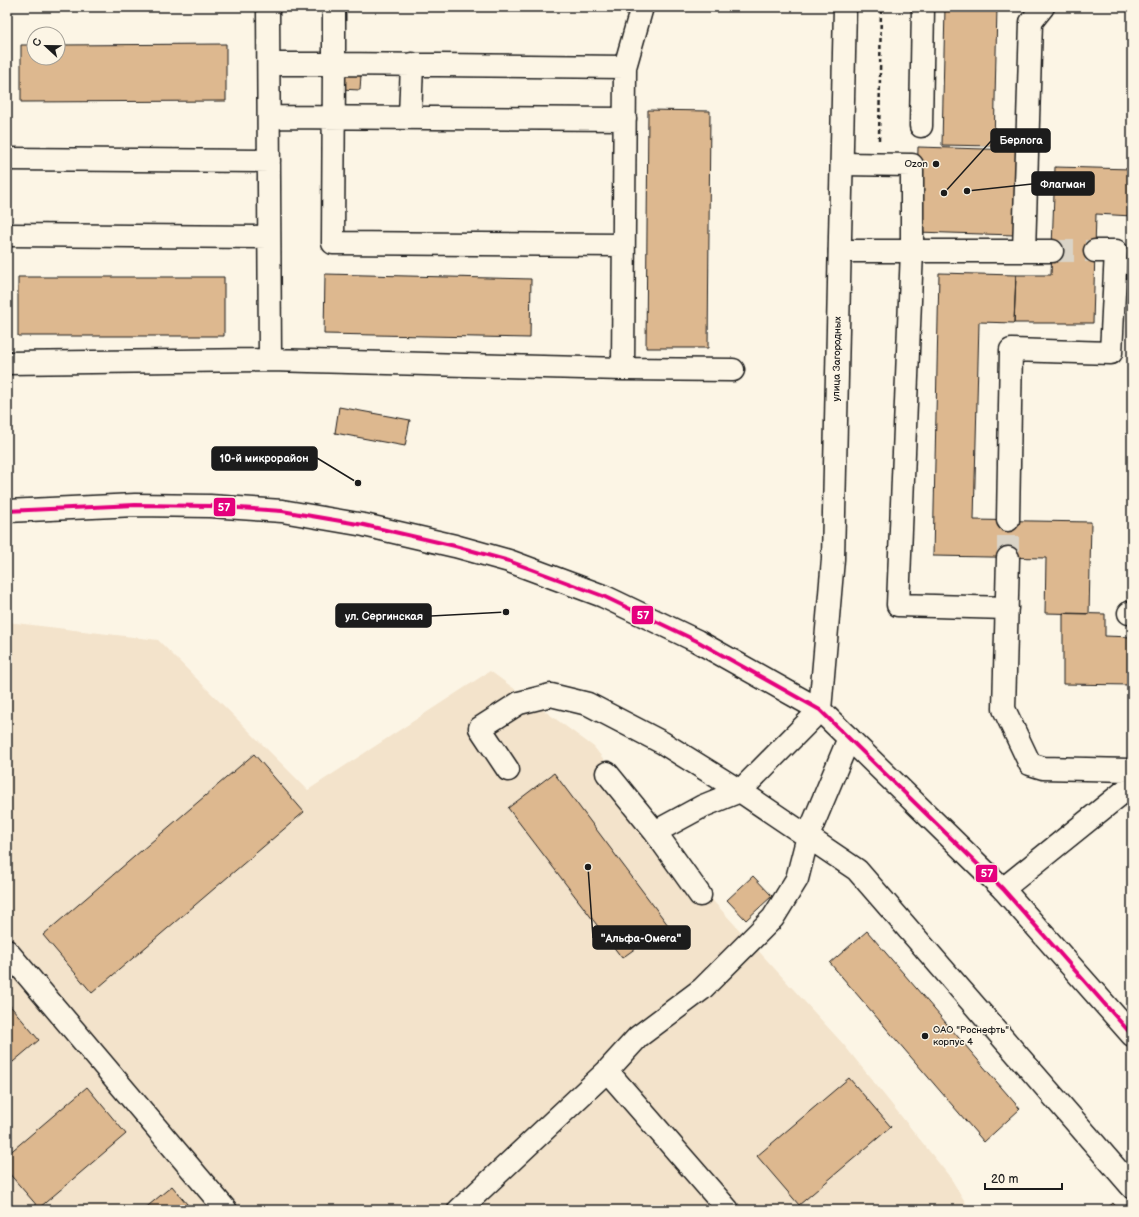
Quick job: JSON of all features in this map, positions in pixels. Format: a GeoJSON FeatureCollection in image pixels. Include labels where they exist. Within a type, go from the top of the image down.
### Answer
{"type":"FeatureCollection","features":[{"type":"Feature","properties":{"kind":"main road"},"geometry":{"type":"LineString","coordinates":[[268,7],[268,237],[270,360]]}},
{"type":"Feature","properties":{"kind":"main road"},"geometry":{"type":"LineString","coordinates":[[334,7],[333,243],[623,245]]}},
{"type":"Feature","properties":{"kind":"main road"},"geometry":{"type":"LineString","coordinates":[[623,369],[625,68],[642,7]]}},
{"type":"Feature","properties":{"kind":"main road","name":"улица Загородных"},"geometry":{"type":"LineString","coordinates":[[820,710],[833,559],[845,7]]}},
{"type":"Feature","properties":{"kind":"main road"},"geometry":{"type":"LineString","coordinates":[[921,126],[923,7]]}},
{"type":"Feature","properties":{"kind":"main road"},"geometry":{"type":"LineString","coordinates":[[1024,251],[1031,22],[1043,7]]}},
{"type":"Feature","properties":{"kind":"main road"},"geometry":{"type":"LineString","coordinates":[[269,64],[412,64],[625,68]]}},
{"type":"Feature","properties":{"kind":"main road"},"geometry":{"type":"LineString","coordinates":[[410,117],[412,64]]}},
{"type":"Feature","properties":{"kind":"main road"},"geometry":{"type":"LineString","coordinates":[[269,117],[333,116],[625,119]]}},
{"type":"Feature","properties":{"kind":"main road"},"geometry":{"type":"LineString","coordinates":[[7,159],[269,161]]}},
{"type":"Feature","properties":{"kind":"main road"},"geometry":{"type":"LineString","coordinates":[[842,164],[912,166],[912,250],[898,605],[1007,608]]}},
{"type":"Feature","properties":{"kind":"main road"},"geometry":{"type":"LineString","coordinates":[[7,235],[268,237]]}},
{"type":"Feature","properties":{"kind":"main road"},"geometry":{"type":"LineString","coordinates":[[840,251],[1052,251]]}},
{"type":"Feature","properties":{"kind":"main road"},"geometry":{"type":"LineString","coordinates":[[1008,520],[1012,350],[1111,353],[1116,251],[1095,251]]}},
{"type":"Feature","properties":{"kind":"main road"},"geometry":{"type":"LineString","coordinates":[[7,363],[270,360],[623,369],[733,370]]}},
{"type":"Feature","properties":{"kind":"main road"},"geometry":{"type":"LineString","coordinates":[[7,511],[135,505],[218,506],[282,511],[364,525],[455,546],[509,561],[603,596],[697,641],[820,710],[1003,889],[1132,1035]]}},
{"type":"Feature","properties":{"kind":"main road"},"geometry":{"type":"LineString","coordinates":[[1008,558],[1004,708],[1030,764],[1043,768],[1129,770],[1132,773]]}},
{"type":"Feature","properties":{"kind":"main road"},"geometry":{"type":"LineString","coordinates":[[508,770],[480,728],[519,703],[551,695],[595,708],[663,743],[808,836],[857,870],[1132,1187]]}},
{"type":"Feature","properties":{"kind":"main road"},"geometry":{"type":"LineString","coordinates":[[655,832],[703,806],[740,791],[820,710]]}},
{"type":"Feature","properties":{"kind":"main road"},"geometry":{"type":"LineString","coordinates":[[459,1210],[607,1071],[638,1037],[702,989],[773,918],[797,880],[808,836],[849,738]]}},
{"type":"Feature","properties":{"kind":"main road"},"geometry":{"type":"LineString","coordinates":[[608,773],[655,832],[700,895]]}},
{"type":"Feature","properties":{"kind":"main road"},"geometry":{"type":"LineString","coordinates":[[1003,889],[1132,785]]}},
{"type":"Feature","properties":{"kind":"main road"},"geometry":{"type":"LineString","coordinates":[[7,951],[226,1210]]}},
{"type":"Feature","properties":{"kind":"main road"},"geometry":{"type":"LineString","coordinates":[[607,1071],[728,1210]]}},
{"type":"Feature","properties":{"kind":"path"},"geometry":{"type":"LineString","coordinates":[[878,165],[881,7]]}},
{"type":"Feature","properties":{"kind":"shaded area"},"geometry":{"type":"Polygon","coordinates":[[[7,622],[158,640],[308,790],[490,671],[594,747],[715,903],[844,1045],[950,1177],[970,1210],[7,1210],[7,622]]]}},
{"type":"Feature","properties":{"kind":"building"},"geometry":{"type":"Polygon","coordinates":[[[945,7],[997,7],[994,146],[942,145],[945,7]]]}},
{"type":"Feature","properties":{"kind":"building"},"geometry":{"type":"Polygon","coordinates":[[[226,44],[226,101],[21,102],[21,45],[26,45],[26,66],[66,66],[66,45],[226,44]]]}},
{"type":"Feature","properties":{"kind":"building"},"geometry":{"type":"Polygon","coordinates":[[[341,74],[361,75],[360,90],[340,89],[341,74]]]}},
{"type":"Feature","properties":{"kind":"building"},"geometry":{"type":"Polygon","coordinates":[[[648,110],[710,111],[708,348],[646,348],[648,110]]]}},
{"type":"Feature","properties":{"kind":"building"},"geometry":{"type":"Polygon","coordinates":[[[918,147],[1017,150],[1015,235],[916,232],[918,147]]]}},
{"type":"Feature","properties":{"kind":"building"},"geometry":{"type":"Polygon","coordinates":[[[1055,167],[1132,169],[1132,216],[1096,214],[1093,323],[1014,323],[1016,275],[1051,275],[1055,167]]]}},
{"type":"Feature","properties":{"kind":"building"},"geometry":{"type":"Polygon","coordinates":[[[939,273],[1016,275],[1014,323],[979,322],[974,520],[1091,522],[1089,614],[1045,613],[1046,558],[933,556],[939,273]]]}},
{"type":"Feature","properties":{"kind":"building"},"geometry":{"type":"Polygon","coordinates":[[[325,274],[531,279],[530,338],[324,334],[325,274]]]}},
{"type":"Feature","properties":{"kind":"building"},"geometry":{"type":"Polygon","coordinates":[[[18,277],[224,277],[224,336],[18,336],[18,277]]]}},
{"type":"Feature","properties":{"kind":"building"},"geometry":{"type":"Polygon","coordinates":[[[339,407],[410,420],[405,446],[335,433],[339,407]]]}},
{"type":"Feature","properties":{"kind":"building"},"geometry":{"type":"Polygon","coordinates":[[[1063,613],[1105,614],[1105,636],[1132,637],[1132,685],[1063,684],[1063,613]]]}},
{"type":"Feature","properties":{"kind":"building"},"geometry":{"type":"Polygon","coordinates":[[[254,754],[304,812],[92,993],[43,935],[254,754]]]}},
{"type":"Feature","properties":{"kind":"building"},"geometry":{"type":"Polygon","coordinates":[[[554,773],[668,925],[622,958],[508,808],[554,773]]]}},
{"type":"Feature","properties":{"kind":"building"},"geometry":{"type":"Polygon","coordinates":[[[753,876],[772,896],[746,920],[727,900],[753,876]]]}},
{"type":"Feature","properties":{"kind":"building","name":"ОАО \"Роснефть\" корпус 4"},"geometry":{"type":"Polygon","coordinates":[[[867,931],[1020,1109],[984,1142],[830,963],[867,931]]]}},
{"type":"Feature","properties":{"kind":"building"},"geometry":{"type":"Polygon","coordinates":[[[7,1002],[39,1040],[7,1067],[7,1002]]]}},
{"type":"Feature","properties":{"kind":"building"},"geometry":{"type":"Polygon","coordinates":[[[849,1078],[891,1127],[799,1205],[757,1156],[849,1078]]]}},
{"type":"Feature","properties":{"kind":"building"},"geometry":{"type":"Polygon","coordinates":[[[87,1087],[126,1134],[39,1208],[7,1171],[7,1155],[87,1087]]]}},
{"type":"Feature","properties":{"kind":"building"},"geometry":{"type":"Polygon","coordinates":[[[172,1186],[192,1210],[143,1210],[172,1186]]]}},
{"type":"Feature","properties":{"kind":"building"},"geometry":{"type":"Polygon","coordinates":[[[1113,1203],[1119,1210],[1105,1210],[1113,1203]]]}},
{"type":"Feature","properties":{"kind":"tunnel"},"geometry":{"type":"LineString","coordinates":[[1052,251],[1095,251]]}},
{"type":"Feature","properties":{"kind":"tunnel"},"geometry":{"type":"LineString","coordinates":[[1008,520],[1008,558]]}},
{"type":"Feature","properties":{"kind":"transit line","name":"57"},"geometry":{"type":"LineString","coordinates":[[7,511],[135,505],[210,506],[282,511],[364,525],[455,546],[509,561],[603,596],[697,641],[820,710],[1003,889],[1132,1035]]}},
{"type":"Feature","properties":{"kind":"place","name":"Ozon"},"geometry":{"type":"Point","coordinates":[936,164]}},
{"type":"Feature","properties":{"kind":"place","name":"Флагман"},"geometry":{"type":"Point","coordinates":[967,191]}},
{"type":"Feature","properties":{"kind":"place","name":"Берлога"},"geometry":{"type":"Point","coordinates":[944,193]}},
{"type":"Feature","properties":{"kind":"place","name":"10-й микрорайон"},"geometry":{"type":"Point","coordinates":[358,483]}},
{"type":"Feature","properties":{"kind":"place","name":"ул. Сергинская"},"geometry":{"type":"Point","coordinates":[506,612]}},
{"type":"Feature","properties":{"kind":"place","name":"\"Альфа-Омега\""},"geometry":{"type":"Point","coordinates":[588,867]}},
{"type":"Feature","properties":{"kind":"place","name":"ОАО \"Роснефть\" корпус 4"},"geometry":{"type":"Point","coordinates":[925,1036]}}]}
